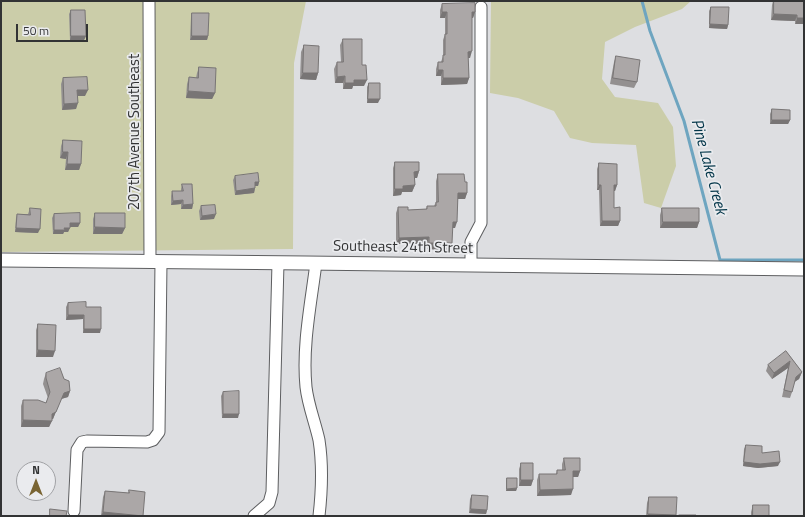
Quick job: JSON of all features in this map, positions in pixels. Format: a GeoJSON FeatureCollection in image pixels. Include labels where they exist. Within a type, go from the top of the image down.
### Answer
{"type":"FeatureCollection","features":[{"type":"Feature","properties":{"kind":"street","name":"207th Avenue Southeast"},"geometry":{"type":"LineString","coordinates":[[74,511],[77,450],[82,442],[148,442],[153,440],[159,432],[149,1]]}},
{"type":"Feature","properties":{"kind":"street"},"geometry":{"type":"LineString","coordinates":[[472,265],[472,242],[481,223],[481,7]]}},
{"type":"Feature","properties":{"kind":"street","name":"Southeast 24th Street"},"geometry":{"type":"LineString","coordinates":[[1,260],[804,269]]}},
{"type":"Feature","properties":{"kind":"street"},"geometry":{"type":"LineString","coordinates":[[254,516],[269,503],[272,492],[278,263]]}},
{"type":"Feature","properties":{"kind":"street"},"geometry":{"type":"LineString","coordinates":[[316,263],[306,347],[305,376],[309,403],[315,423],[322,462],[322,490],[319,516]]}},
{"type":"Feature","properties":{"kind":"green space"},"geometry":{"type":"Polygon","coordinates":[[[1,1],[306,1],[294,63],[293,249],[1,252],[1,1]]]}},
{"type":"Feature","properties":{"kind":"green space"},"geometry":{"type":"Polygon","coordinates":[[[491,1],[691,1],[682,9],[635,27],[605,42],[602,79],[615,97],[658,103],[673,127],[676,166],[661,208],[644,203],[636,145],[592,143],[570,138],[554,111],[518,98],[490,93],[491,1]]]}},
{"type":"Feature","properties":{"kind":"building"},"geometry":{"type":"Polygon","coordinates":[[[774,1],[804,1],[804,18],[797,18],[797,15],[774,14],[774,1]]]}},
{"type":"Feature","properties":{"kind":"building"},"geometry":{"type":"Polygon","coordinates":[[[475,3],[475,12],[472,12],[472,51],[468,52],[469,78],[443,78],[443,70],[438,70],[438,62],[443,62],[443,55],[445,55],[447,12],[442,12],[442,4],[475,3]]]}},
{"type":"Feature","properties":{"kind":"building"},"geometry":{"type":"Polygon","coordinates":[[[711,7],[729,7],[728,25],[710,24],[711,7]]]}},
{"type":"Feature","properties":{"kind":"building"},"geometry":{"type":"Polygon","coordinates":[[[71,10],[85,10],[86,36],[71,36],[71,10]]]}},
{"type":"Feature","properties":{"kind":"building"},"geometry":{"type":"Polygon","coordinates":[[[192,13],[209,13],[208,36],[192,36],[192,13]]]}},
{"type":"Feature","properties":{"kind":"building"},"geometry":{"type":"Polygon","coordinates":[[[343,39],[362,39],[362,65],[366,65],[367,80],[354,80],[354,83],[345,83],[345,76],[337,77],[337,62],[343,62],[343,39]]]}},
{"type":"Feature","properties":{"kind":"building"},"geometry":{"type":"Polygon","coordinates":[[[304,45],[319,46],[318,73],[303,73],[304,45]]]}},
{"type":"Feature","properties":{"kind":"building"},"geometry":{"type":"Polygon","coordinates":[[[616,56],[640,60],[637,82],[613,78],[616,56]]]}},
{"type":"Feature","properties":{"kind":"building"},"geometry":{"type":"Polygon","coordinates":[[[199,67],[216,68],[215,93],[188,91],[189,77],[198,78],[199,67]]]}},
{"type":"Feature","properties":{"kind":"building"},"geometry":{"type":"Polygon","coordinates":[[[87,77],[88,90],[77,90],[78,103],[64,104],[63,78],[87,77]]]}},
{"type":"Feature","properties":{"kind":"building"},"geometry":{"type":"Polygon","coordinates":[[[369,83],[380,83],[380,99],[368,99],[369,83]]]}},
{"type":"Feature","properties":{"kind":"building"},"geometry":{"type":"Polygon","coordinates":[[[772,109],[790,110],[790,120],[772,120],[772,109]]]}},
{"type":"Feature","properties":{"kind":"building"},"geometry":{"type":"Polygon","coordinates":[[[63,140],[82,141],[81,164],[67,164],[68,152],[63,152],[63,140]]]}},
{"type":"Feature","properties":{"kind":"building"},"geometry":{"type":"Polygon","coordinates":[[[395,162],[419,162],[419,171],[414,172],[415,185],[403,186],[403,189],[395,189],[395,162]]]}},
{"type":"Feature","properties":{"kind":"building"},"geometry":{"type":"Polygon","coordinates":[[[599,163],[617,164],[617,185],[614,185],[614,208],[620,207],[620,221],[602,221],[599,163]]]}},
{"type":"Feature","properties":{"kind":"building"},"geometry":{"type":"Polygon","coordinates":[[[258,173],[259,182],[255,182],[255,188],[236,191],[235,176],[258,173]]]}},
{"type":"Feature","properties":{"kind":"building"},"geometry":{"type":"Polygon","coordinates":[[[438,174],[464,174],[465,182],[467,182],[467,193],[458,193],[457,222],[453,222],[452,243],[429,243],[429,237],[399,238],[398,207],[408,207],[408,210],[427,209],[427,206],[436,206],[436,202],[438,202],[438,174]]]}},
{"type":"Feature","properties":{"kind":"building"},"geometry":{"type":"Polygon","coordinates":[[[182,184],[192,184],[193,204],[183,205],[183,200],[173,201],[172,191],[183,191],[182,184]]]}},
{"type":"Feature","properties":{"kind":"building"},"geometry":{"type":"Polygon","coordinates":[[[215,205],[216,214],[202,216],[201,206],[215,205]]]}},
{"type":"Feature","properties":{"kind":"building"},"geometry":{"type":"Polygon","coordinates":[[[30,208],[41,209],[40,229],[16,228],[17,214],[30,215],[30,208]]]}},
{"type":"Feature","properties":{"kind":"building"},"geometry":{"type":"Polygon","coordinates":[[[662,208],[699,208],[699,222],[663,222],[662,208]]]}},
{"type":"Feature","properties":{"kind":"building"},"geometry":{"type":"Polygon","coordinates":[[[80,213],[80,223],[70,223],[70,228],[64,228],[65,230],[54,230],[54,214],[80,213]]]}},
{"type":"Feature","properties":{"kind":"building"},"geometry":{"type":"Polygon","coordinates":[[[95,213],[125,213],[125,228],[95,227],[95,213]]]}},
{"type":"Feature","properties":{"kind":"building"},"geometry":{"type":"Polygon","coordinates":[[[86,302],[86,307],[101,307],[101,329],[84,329],[84,315],[68,315],[68,303],[86,302]]]}},
{"type":"Feature","properties":{"kind":"building"},"geometry":{"type":"Polygon","coordinates":[[[38,324],[56,325],[55,351],[38,350],[38,324]]]}},
{"type":"Feature","properties":{"kind":"building"},"geometry":{"type":"Polygon","coordinates":[[[786,351],[802,372],[796,377],[792,392],[784,390],[790,361],[774,373],[768,365],[786,351]]]}},
{"type":"Feature","properties":{"kind":"building"},"geometry":{"type":"Polygon","coordinates":[[[60,368],[64,379],[69,381],[70,391],[64,393],[56,412],[52,414],[52,421],[23,420],[23,400],[38,400],[46,403],[50,392],[46,373],[60,368]]]}},
{"type":"Feature","properties":{"kind":"building"},"geometry":{"type":"Polygon","coordinates":[[[239,391],[239,414],[223,414],[223,392],[239,391]]]}},
{"type":"Feature","properties":{"kind":"building"},"geometry":{"type":"Polygon","coordinates":[[[746,445],[762,446],[762,453],[779,451],[780,462],[760,464],[744,462],[746,445]]]}},
{"type":"Feature","properties":{"kind":"building"},"geometry":{"type":"Polygon","coordinates":[[[564,458],[580,458],[580,471],[573,471],[573,489],[540,490],[539,474],[557,474],[557,470],[565,470],[564,458]]]}},
{"type":"Feature","properties":{"kind":"building"},"geometry":{"type":"Polygon","coordinates":[[[521,463],[533,463],[533,480],[521,480],[521,463]]]}},
{"type":"Feature","properties":{"kind":"building"},"geometry":{"type":"Polygon","coordinates":[[[507,478],[517,478],[517,488],[507,489],[507,478]]]}},
{"type":"Feature","properties":{"kind":"building"},"geometry":{"type":"Polygon","coordinates":[[[129,490],[145,492],[143,516],[103,512],[105,491],[129,493],[129,490]]]}},
{"type":"Feature","properties":{"kind":"building"},"geometry":{"type":"Polygon","coordinates":[[[472,495],[488,496],[487,510],[471,509],[472,495]]]}},
{"type":"Feature","properties":{"kind":"building"},"geometry":{"type":"Polygon","coordinates":[[[649,497],[677,497],[676,515],[648,514],[649,497]]]}},
{"type":"Feature","properties":{"kind":"building"},"geometry":{"type":"Polygon","coordinates":[[[753,505],[769,505],[769,516],[753,516],[753,505]]]}},
{"type":"Feature","properties":{"kind":"building"},"geometry":{"type":"Polygon","coordinates":[[[50,509],[67,511],[66,516],[50,516],[50,509]]]}},
{"type":"Feature","properties":{"kind":"building"},"geometry":{"type":"Polygon","coordinates":[[[696,515],[696,516],[679,516],[696,515]]]}},
{"type":"Feature","properties":{"kind":"waterway","name":"Pine Lake Creek"},"geometry":{"type":"LineString","coordinates":[[642,1],[650,31],[684,121],[720,260],[804,260]]}}]}
